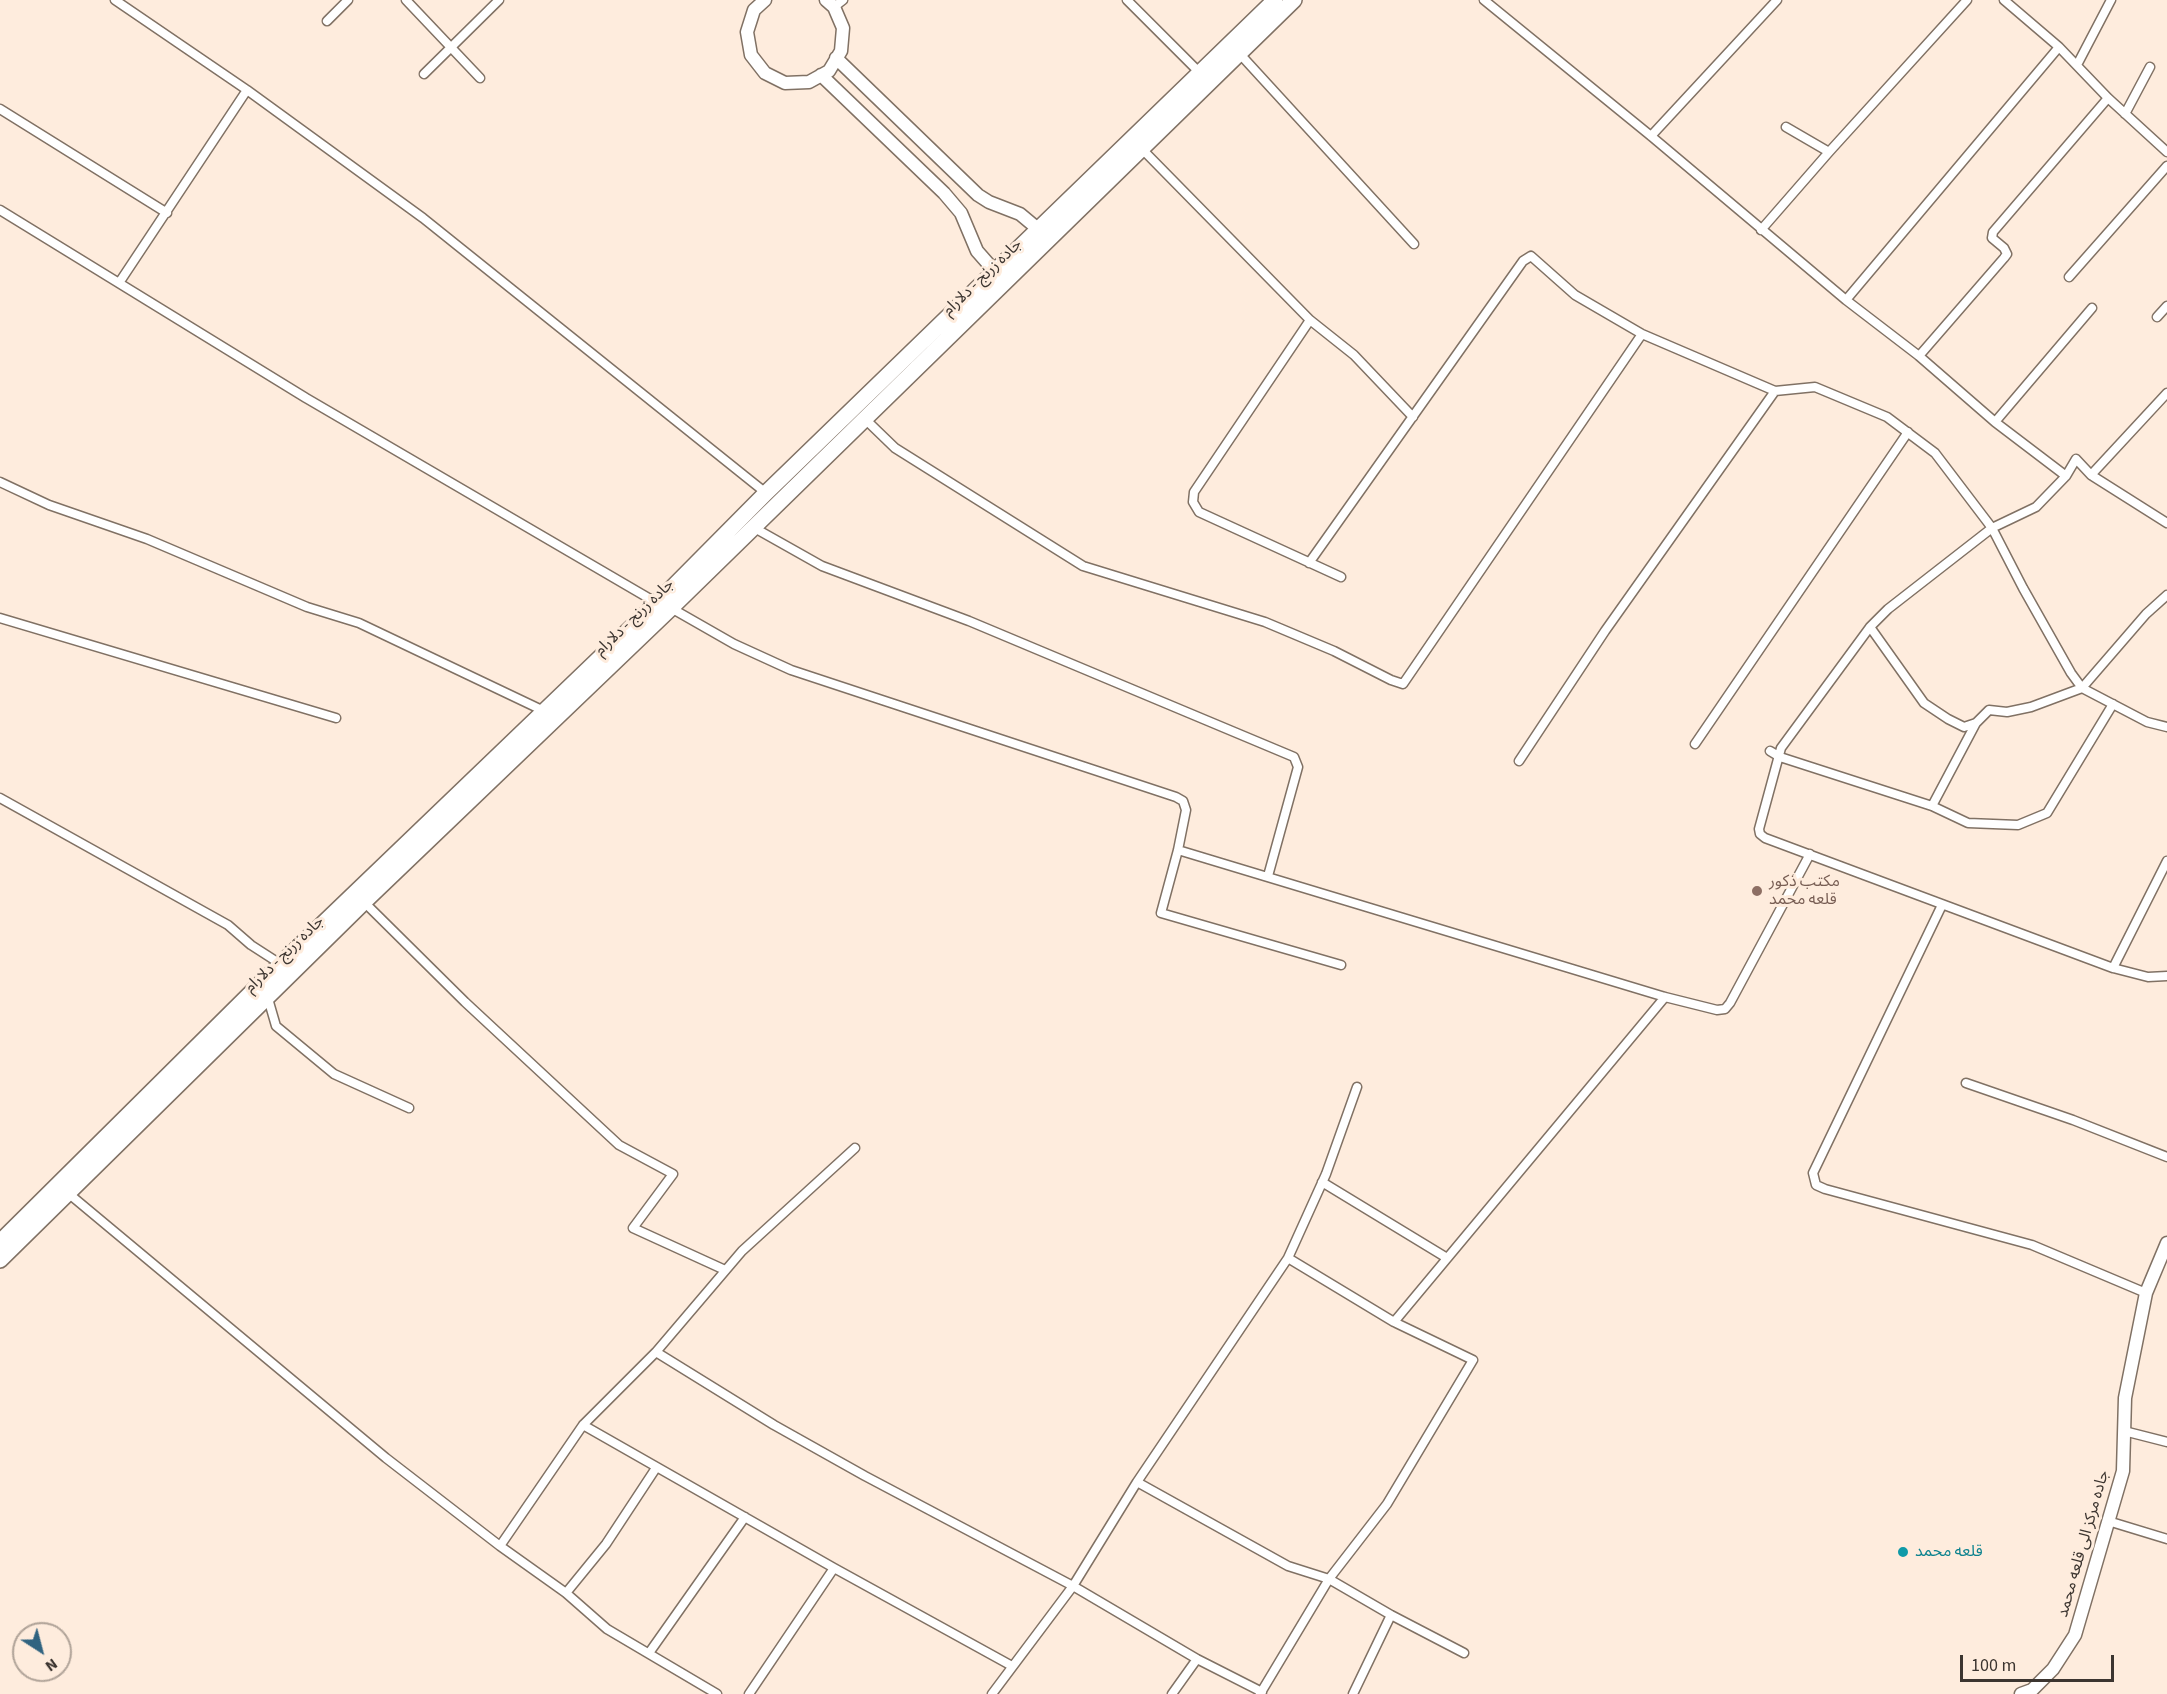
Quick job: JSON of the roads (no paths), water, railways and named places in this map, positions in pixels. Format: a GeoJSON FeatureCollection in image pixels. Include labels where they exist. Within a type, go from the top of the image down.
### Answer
{"type":"FeatureCollection","features":[{"type":"Feature","properties":{"kind":"highway","name":"جاده زرنج - دلارام"},"geometry":{"type":"LineString","coordinates":[[1044,235],[1200,73],[1275,0]]}},
{"type":"Feature","properties":{"kind":"highway","name":"جاده زرنج - دلارام"},"geometry":{"type":"LineString","coordinates":[[747,523],[765,493],[1141,148],[1294,0]]}},
{"type":"Feature","properties":{"kind":"highway","name":"جاده زرنج - دلارام"},"geometry":{"type":"LineString","coordinates":[[0,1242],[263,992],[364,902],[747,523],[865,419],[999,276]]}},
{"type":"Feature","properties":{"kind":"highway","name":"جاده زرنج - دلارام"},"geometry":{"type":"LineString","coordinates":[[0,1260],[263,992],[282,965],[544,711],[664,606]]}},
{"type":"Feature","properties":{"kind":"street"},"geometry":{"type":"LineString","coordinates":[[115,0],[247,90],[423,218],[765,493]]}},
{"type":"Feature","properties":{"kind":"street"},"geometry":{"type":"LineString","coordinates":[[327,21],[348,0]]}},
{"type":"Feature","properties":{"kind":"street"},"geometry":{"type":"LineString","coordinates":[[406,0],[480,78]]}},
{"type":"Feature","properties":{"kind":"street"},"geometry":{"type":"LineString","coordinates":[[424,74],[499,0]]}},
{"type":"Feature","properties":{"kind":"street"},"geometry":{"type":"LineString","coordinates":[[744,0],[754,10]]}},
{"type":"Feature","properties":{"kind":"street"},"geometry":{"type":"LineString","coordinates":[[765,0],[754,10],[747,32],[751,55],[765,73],[786,83],[809,82],[829,70],[841,51],[843,28],[834,2]]}},
{"type":"Feature","properties":{"kind":"street"},"geometry":{"type":"LineString","coordinates":[[1127,0],[1200,73]]}},
{"type":"Feature","properties":{"kind":"street"},"geometry":{"type":"LineString","coordinates":[[1484,0],[1651,136],[1846,300],[1919,356],[1995,422],[2066,476]]}},
{"type":"Feature","properties":{"kind":"street"},"geometry":{"type":"LineString","coordinates":[[1651,136],[1777,0]]}},
{"type":"Feature","properties":{"kind":"street"},"geometry":{"type":"LineString","coordinates":[[1761,230],[1828,152],[1967,0]]}},
{"type":"Feature","properties":{"kind":"street"},"geometry":{"type":"LineString","coordinates":[[2004,0],[2059,47],[2108,98],[2167,152]]}},
{"type":"Feature","properties":{"kind":"street"},"geometry":{"type":"LineString","coordinates":[[2077,65],[2111,0]]}},
{"type":"Feature","properties":{"kind":"street"},"geometry":{"type":"LineString","coordinates":[[1846,300],[2059,47]]}},
{"type":"Feature","properties":{"kind":"street"},"geometry":{"type":"LineString","coordinates":[[1239,53],[1414,244]]}},
{"type":"Feature","properties":{"kind":"street"},"geometry":{"type":"LineString","coordinates":[[836,58],[978,195],[989,202],[1020,214],[1044,235]]}},
{"type":"Feature","properties":{"kind":"street"},"geometry":{"type":"LineString","coordinates":[[2125,114],[2150,67]]}},
{"type":"Feature","properties":{"kind":"street"},"geometry":{"type":"LineString","coordinates":[[821,75],[944,193],[961,213],[977,251],[999,276]]}},
{"type":"Feature","properties":{"kind":"street"},"geometry":{"type":"LineString","coordinates":[[119,283],[247,90]]}},
{"type":"Feature","properties":{"kind":"street"},"geometry":{"type":"LineString","coordinates":[[1919,356],[2007,254],[2004,248],[1992,238],[1993,232],[2108,98]]}},
{"type":"Feature","properties":{"kind":"street"},"geometry":{"type":"LineString","coordinates":[[0,109],[167,213]]}},
{"type":"Feature","properties":{"kind":"street"},"geometry":{"type":"LineString","coordinates":[[1786,127],[1828,152]]}},
{"type":"Feature","properties":{"kind":"street"},"geometry":{"type":"LineString","coordinates":[[1141,148],[1310,320],[1354,355],[1413,417]]}},
{"type":"Feature","properties":{"kind":"street"},"geometry":{"type":"LineString","coordinates":[[2069,277],[2167,166]]}},
{"type":"Feature","properties":{"kind":"street"},"geometry":{"type":"LineString","coordinates":[[0,210],[306,398],[664,606],[734,644],[791,670],[1176,797],[1183,801],[1186,810],[1161,913],[1341,964]]}},
{"type":"Feature","properties":{"kind":"street"},"geometry":{"type":"LineString","coordinates":[[1309,563],[1523,261],[1531,256],[1575,295],[1642,334],[1775,391],[1815,387],[1887,417],[1908,432],[1935,453],[1992,528],[2071,673],[2082,688],[2147,722],[2167,727]]}},
{"type":"Feature","properties":{"kind":"street"},"geometry":{"type":"LineString","coordinates":[[2157,317],[2167,306]]}},
{"type":"Feature","properties":{"kind":"street"},"geometry":{"type":"LineString","coordinates":[[1995,422],[2092,308]]}},
{"type":"Feature","properties":{"kind":"street"},"geometry":{"type":"LineString","coordinates":[[1310,320],[1194,492],[1193,502],[1199,512],[1341,577]]}},
{"type":"Feature","properties":{"kind":"street"},"geometry":{"type":"LineString","coordinates":[[865,419],[895,448],[1083,566],[1265,622],[1334,651],[1403,684],[1642,334]]}},
{"type":"Feature","properties":{"kind":"street"},"geometry":{"type":"LineString","coordinates":[[1519,761],[1605,631],[1775,391]]}},
{"type":"Feature","properties":{"kind":"street"},"geometry":{"type":"LineString","coordinates":[[2091,475],[2167,393]]}},
{"type":"Feature","properties":{"kind":"street"},"geometry":{"type":"LineString","coordinates":[[1695,744],[1908,432]]}},
{"type":"Feature","properties":{"kind":"street"},"geometry":{"type":"LineString","coordinates":[[2167,523],[2091,475],[2076,459],[2066,476],[2036,507],[1992,528],[1888,609],[1870,627],[1781,748],[1759,829],[1760,834],[1765,838],[2113,968],[2148,977],[2167,976]]}},
{"type":"Feature","properties":{"kind":"street"},"geometry":{"type":"LineString","coordinates":[[0,482],[50,505],[147,539],[307,607],[359,623],[544,711]]}},
{"type":"Feature","properties":{"kind":"street"},"geometry":{"type":"LineString","coordinates":[[747,523],[822,566],[969,621],[1294,757],[1298,767],[1268,876]]}},
{"type":"Feature","properties":{"kind":"street"},"geometry":{"type":"LineString","coordinates":[[1932,806],[1976,723],[1989,710],[2007,712],[2031,707],[2082,688],[2146,614],[2167,595]]}},
{"type":"Feature","properties":{"kind":"street"},"geometry":{"type":"LineString","coordinates":[[0,618],[336,718]]}},
{"type":"Feature","properties":{"kind":"street"},"geometry":{"type":"LineString","coordinates":[[1870,627],[1924,703],[1947,719],[1964,727],[1976,723]]}},
{"type":"Feature","properties":{"kind":"street"},"geometry":{"type":"LineString","coordinates":[[1770,752],[1932,806],[1968,823],[2018,825],[2047,813],[2113,704]]}},
{"type":"Feature","properties":{"kind":"street"},"geometry":{"type":"LineString","coordinates":[[0,798],[228,925],[251,945],[282,965]]}},
{"type":"Feature","properties":{"kind":"street"},"geometry":{"type":"LineString","coordinates":[[1178,850],[1665,997],[1717,1010],[1725,1009],[1810,854]]}},
{"type":"Feature","properties":{"kind":"street"},"geometry":{"type":"LineString","coordinates":[[2113,968],[2167,861]]}},
{"type":"Feature","properties":{"kind":"street"},"geometry":{"type":"LineString","coordinates":[[364,902],[465,1002],[619,1145],[673,1174],[633,1228],[725,1270]]}},
{"type":"Feature","properties":{"kind":"street"},"geometry":{"type":"LineString","coordinates":[[1942,905],[1813,1173],[1816,1185],[1825,1190],[2032,1245],[2146,1293]]}},
{"type":"Feature","properties":{"kind":"street"},"geometry":{"type":"LineString","coordinates":[[263,992],[276,1026],[334,1074],[409,1108]]}},
{"type":"Feature","properties":{"kind":"street"},"geometry":{"type":"LineString","coordinates":[[1394,1322],[1665,997]]}},
{"type":"Feature","properties":{"kind":"street"},"geometry":{"type":"LineString","coordinates":[[1966,1083],[2073,1120],[2167,1157]]}},
{"type":"Feature","properties":{"kind":"street"},"geometry":{"type":"LineString","coordinates":[[992,1694],[1073,1586],[1137,1482],[1288,1258],[1322,1182],[1357,1087]]}},
{"type":"Feature","properties":{"kind":"street"},"geometry":{"type":"LineString","coordinates":[[500,1546],[583,1425],[656,1352],[742,1251],[855,1148]]}},
{"type":"Feature","properties":{"kind":"street"},"geometry":{"type":"LineString","coordinates":[[1322,1182],[1447,1258]]}},
{"type":"Feature","properties":{"kind":"street"},"geometry":{"type":"LineString","coordinates":[[68,1193],[386,1458],[500,1546],[566,1593],[607,1629],[717,1694]]}},
{"type":"Feature","properties":{"kind":"street","name":"جاده مرکز الی قلعه محمد"},"geometry":{"type":"LineString","coordinates":[[2021,1694],[2032,1690],[2053,1670],[2075,1635],[2123,1471],[2125,1398],[2146,1293],[2167,1243]]}},
{"type":"Feature","properties":{"kind":"street"},"geometry":{"type":"LineString","coordinates":[[656,1352],[774,1425],[1073,1586],[1197,1659],[1261,1693],[1329,1579],[1388,1504],[1473,1360],[1394,1322],[1288,1258]]}},
{"type":"Feature","properties":{"kind":"street"},"geometry":{"type":"LineString","coordinates":[[583,1425],[1012,1666]]}},
{"type":"Feature","properties":{"kind":"street"},"geometry":{"type":"LineString","coordinates":[[2124,1431],[2167,1442]]}},
{"type":"Feature","properties":{"kind":"street"},"geometry":{"type":"LineString","coordinates":[[566,1593],[606,1544],[656,1468]]}},
{"type":"Feature","properties":{"kind":"street"},"geometry":{"type":"LineString","coordinates":[[1137,1482],[1288,1566],[1329,1579],[1464,1653]]}},
{"type":"Feature","properties":{"kind":"street"},"geometry":{"type":"LineString","coordinates":[[649,1653],[745,1517]]}},
{"type":"Feature","properties":{"kind":"street"},"geometry":{"type":"LineString","coordinates":[[2108,1521],[2167,1539]]}},
{"type":"Feature","properties":{"kind":"street"},"geometry":{"type":"LineString","coordinates":[[749,1694],[834,1568]]}},
{"type":"Feature","properties":{"kind":"street"},"geometry":{"type":"LineString","coordinates":[[1353,1694],[1391,1615]]}},
{"type":"Feature","properties":{"kind":"street"},"geometry":{"type":"LineString","coordinates":[[1172,1694],[1197,1659]]}},
{"type":"Feature","properties":{"kind":"place","name":"مکتب ذکور قلعه محمد"},"geometry":{"type":"Point","coordinates":[1757,891]}},
{"type":"Feature","properties":{"kind":"place","name":"قلعه محمد"},"geometry":{"type":"Point","coordinates":[1903,1552]}}]}
